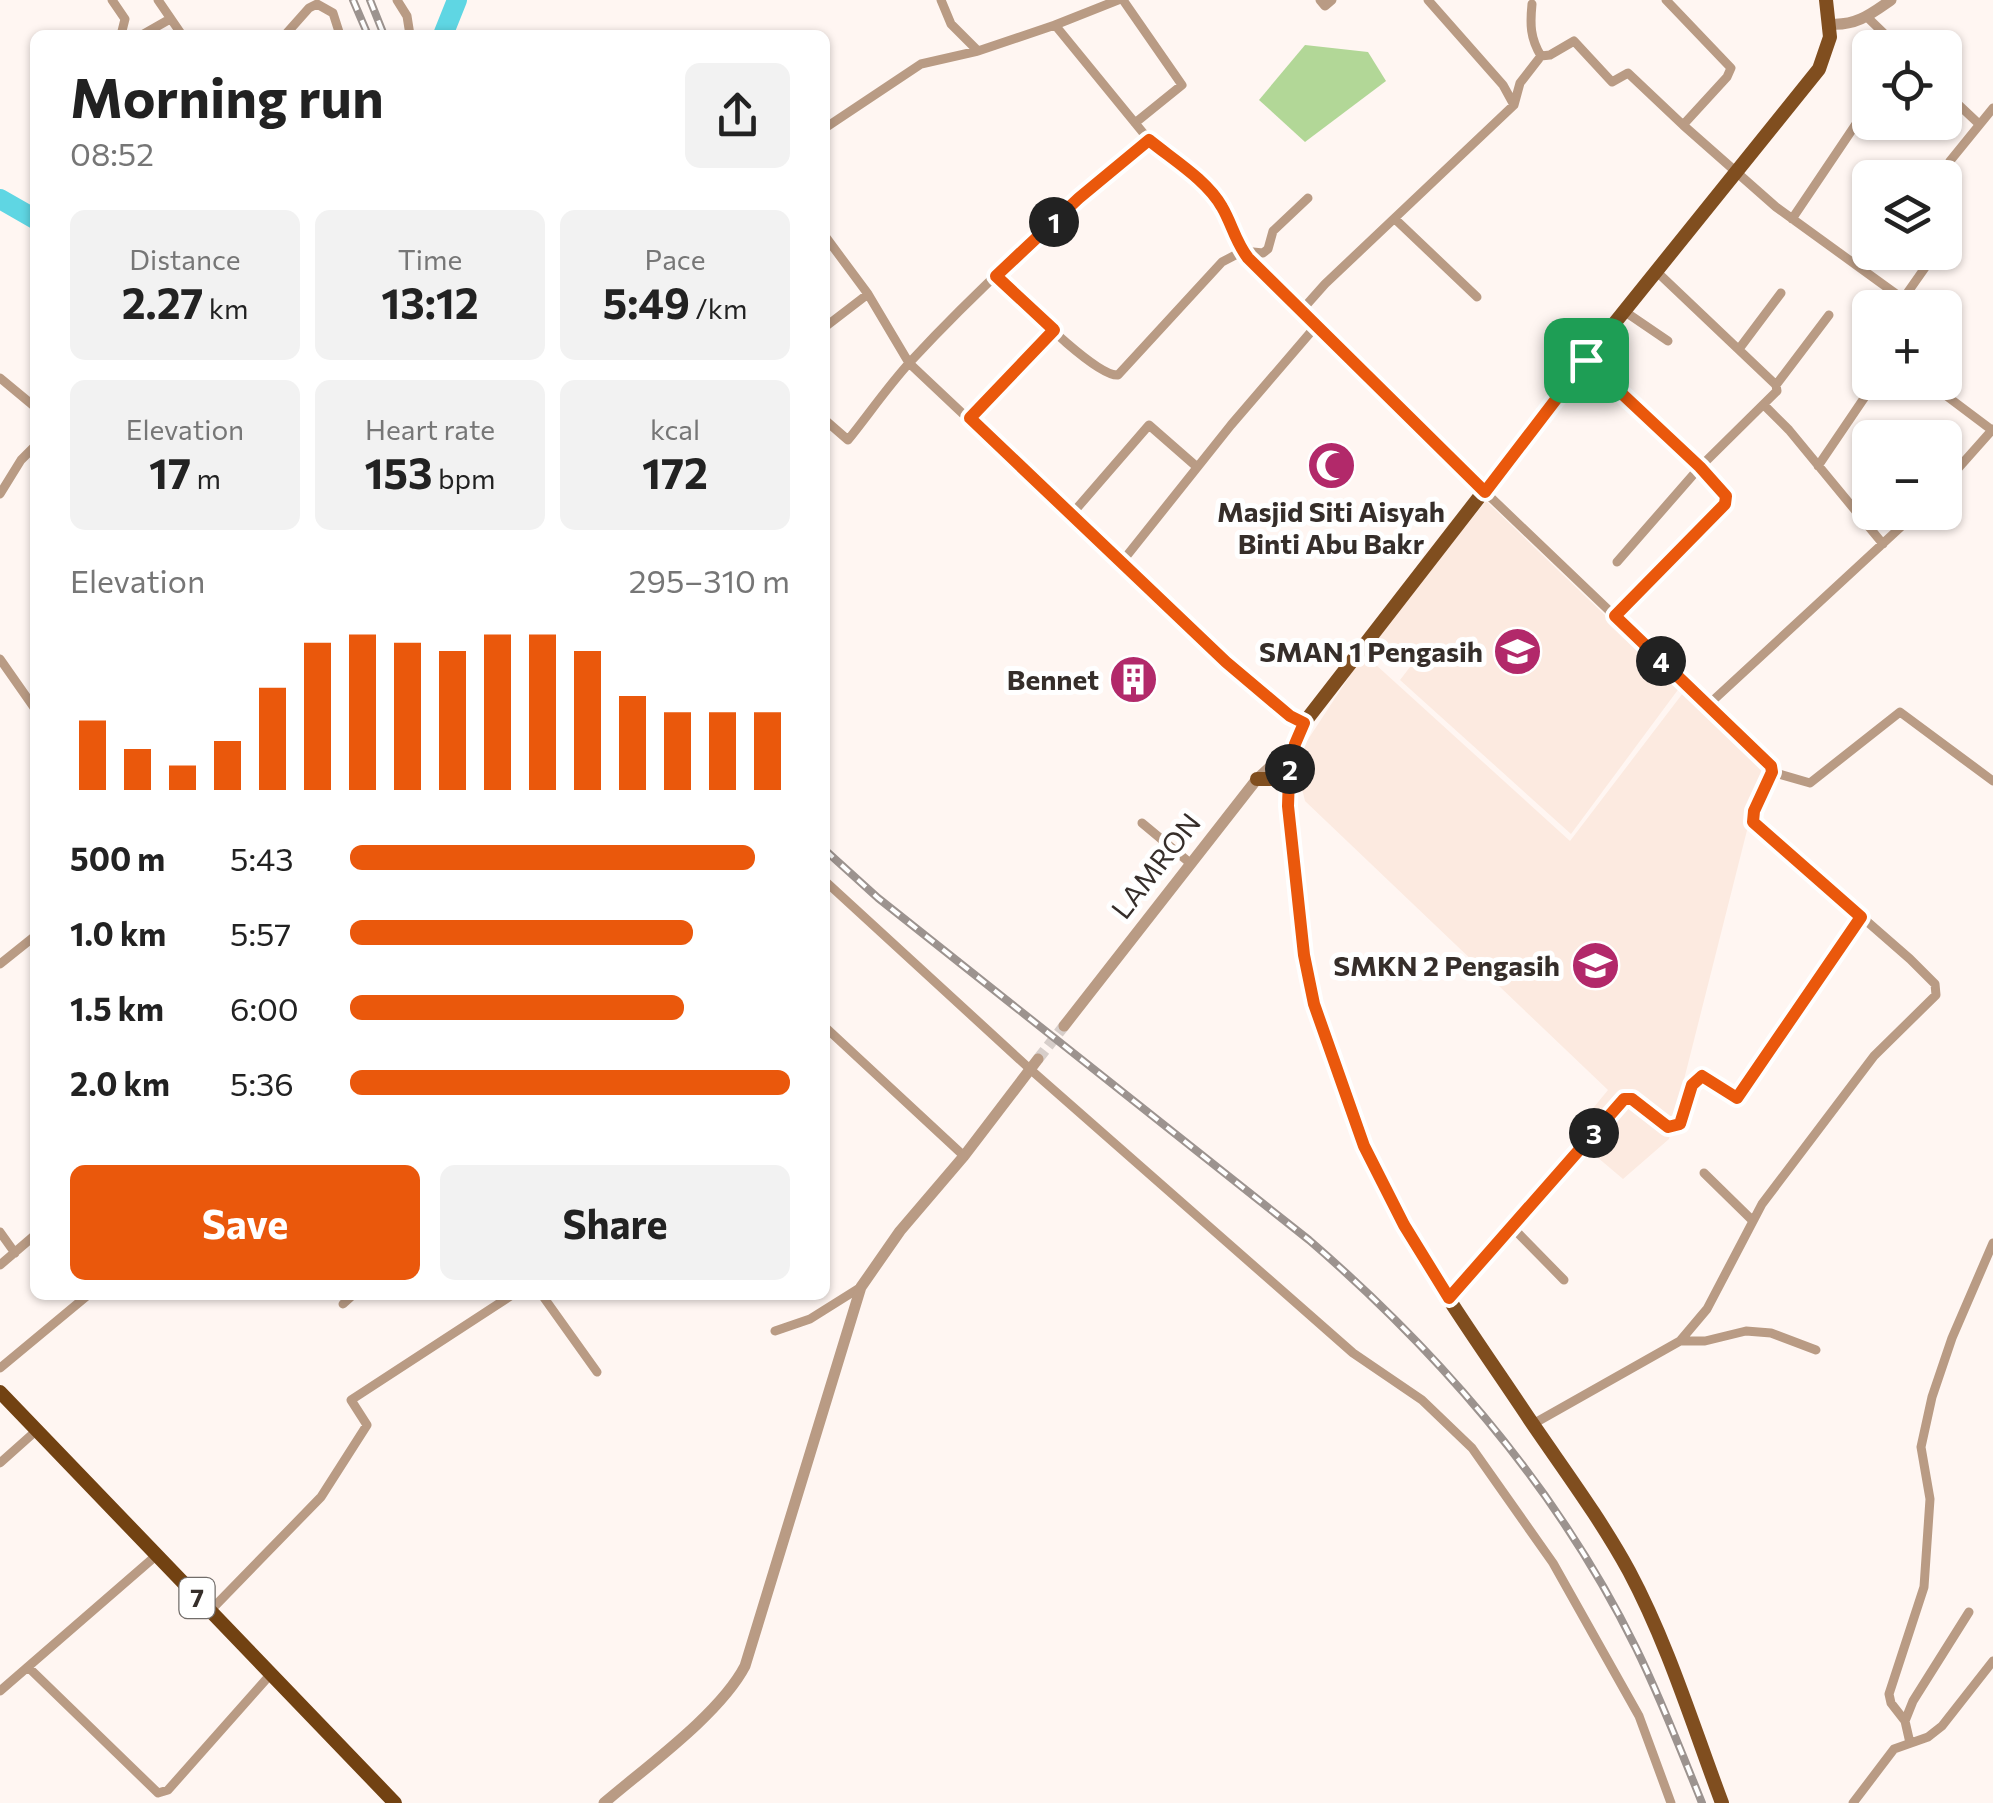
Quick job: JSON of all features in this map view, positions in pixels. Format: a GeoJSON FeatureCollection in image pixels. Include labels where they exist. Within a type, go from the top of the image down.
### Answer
{"type":"FeatureCollection","features":[{"type":"Feature","properties":{"kind":"highway","name":"7"},"geometry":{"type":"LineString","coordinates":[[0,1392],[395,1803]]}},
{"type":"Feature","properties":{"kind":"main road"},"geometry":{"type":"LineString","coordinates":[[1722,1803],[1657,1631],[1630,1573],[1592,1509],[1449,1298],[1404,1225],[1364,1146],[1314,1004],[1304,955],[1288,806],[1289,780],[1295,744],[1304,723],[1624,311],[1819,69],[1830,37],[1826,0]]}},
{"type":"Feature","properties":{"kind":"main road"},"geometry":{"type":"LineString","coordinates":[[1257,780],[1289,780]]}},
{"type":"Feature","properties":{"kind":"street"},"geometry":{"type":"LineString","coordinates":[[112,0],[125,19],[123,30]]}},
{"type":"Feature","properties":{"kind":"street"},"geometry":{"type":"LineString","coordinates":[[146,30],[177,0]]}},
{"type":"Feature","properties":{"kind":"street"},"geometry":{"type":"LineString","coordinates":[[397,0],[407,16],[409,30]]}},
{"type":"Feature","properties":{"kind":"street"},"geometry":{"type":"LineString","coordinates":[[941,0],[951,24],[978,51]]}},
{"type":"Feature","properties":{"kind":"street"},"geometry":{"type":"LineString","coordinates":[[830,125],[921,64],[978,51],[1120,0],[1182,85],[1134,122]]}},
{"type":"Feature","properties":{"kind":"street"},"geometry":{"type":"LineString","coordinates":[[1320,0],[1325,6],[1332,0]]}},
{"type":"Feature","properties":{"kind":"street"},"geometry":{"type":"LineString","coordinates":[[1428,0],[1502,85],[1514,105]]}},
{"type":"Feature","properties":{"kind":"street"},"geometry":{"type":"LineString","coordinates":[[1666,0],[1731,68],[1684,125]]}},
{"type":"Feature","properties":{"kind":"street"},"geometry":{"type":"LineString","coordinates":[[1830,24],[1851,24],[1891,0]]}},
{"type":"Feature","properties":{"kind":"street"},"geometry":{"type":"LineString","coordinates":[[1534,2],[1530,25],[1533,43],[1541,56]]}},
{"type":"Feature","properties":{"kind":"street"},"geometry":{"type":"LineString","coordinates":[[289,30],[316,4],[333,13],[338,30]]}},
{"type":"Feature","properties":{"kind":"street"},"geometry":{"type":"LineString","coordinates":[[1867,17],[1880,30]]}},
{"type":"Feature","properties":{"kind":"street"},"geometry":{"type":"LineString","coordinates":[[1055,25],[1149,140],[1214,196],[1243,251],[1485,492],[1771,766],[1753,822],[1934,984],[1936,995],[1874,1056],[1753,1221],[1706,1309],[1680,1341],[1533,1424]]}},
{"type":"Feature","properties":{"kind":"street"},"geometry":{"type":"LineString","coordinates":[[1301,311],[1514,105],[1520,83],[1541,56],[1574,41],[1612,82],[1628,73],[1792,219],[1883,290]]}},
{"type":"Feature","properties":{"kind":"street"},"geometry":{"type":"LineString","coordinates":[[1962,108],[1978,124]]}},
{"type":"Feature","properties":{"kind":"street"},"geometry":{"type":"LineString","coordinates":[[1951,160],[1993,108]]}},
{"type":"Feature","properties":{"kind":"street"},"geometry":{"type":"LineString","coordinates":[[1792,219],[1852,130]]}},
{"type":"Feature","properties":{"kind":"street"},"geometry":{"type":"LineString","coordinates":[[830,424],[848,440],[909,363],[996,276],[1079,198],[1149,140]]}},
{"type":"Feature","properties":{"kind":"street"},"geometry":{"type":"LineString","coordinates":[[996,276],[1103,372],[1118,375],[1222,262],[1243,251],[1263,253],[1273,231],[1308,198]]}},
{"type":"Feature","properties":{"kind":"street"},"geometry":{"type":"LineString","coordinates":[[1394,219],[1477,296]]}},
{"type":"Feature","properties":{"kind":"street"},"geometry":{"type":"LineString","coordinates":[[830,243],[868,294],[909,363],[1226,662],[1290,716],[1304,723]]}},
{"type":"Feature","properties":{"kind":"street"},"geometry":{"type":"LineString","coordinates":[[1656,271],[1776,384]]}},
{"type":"Feature","properties":{"kind":"street"},"geometry":{"type":"LineString","coordinates":[[1739,350],[1782,293]]}},
{"type":"Feature","properties":{"kind":"street"},"geometry":{"type":"LineString","coordinates":[[830,323],[868,294]]}},
{"type":"Feature","properties":{"kind":"street"},"geometry":{"type":"LineString","coordinates":[[1624,311],[1668,341]]}},
{"type":"Feature","properties":{"kind":"street"},"geometry":{"type":"LineString","coordinates":[[1616,562],[1700,467],[1764,405],[1828,316]]}},
{"type":"Feature","properties":{"kind":"street"},"geometry":{"type":"LineString","coordinates":[[1121,564],[1316,326]]}},
{"type":"Feature","properties":{"kind":"street"},"geometry":{"type":"LineString","coordinates":[[970,418],[1054,330]]}},
{"type":"Feature","properties":{"kind":"street"},"geometry":{"type":"LineString","coordinates":[[1586,360],[1726,496],[1725,504],[1615,616]]}},
{"type":"Feature","properties":{"kind":"street"},"geometry":{"type":"LineString","coordinates":[[0,378],[30,404]]}},
{"type":"Feature","properties":{"kind":"street"},"geometry":{"type":"LineString","coordinates":[[1818,466],[1864,400]]}},
{"type":"Feature","properties":{"kind":"street"},"geometry":{"type":"LineString","coordinates":[[1952,400],[1992,430],[1962,464]]}},
{"type":"Feature","properties":{"kind":"street"},"geometry":{"type":"LineString","coordinates":[[1764,405],[1883,544]]}},
{"type":"Feature","properties":{"kind":"street"},"geometry":{"type":"LineString","coordinates":[[1071,514],[1149,426],[1198,466]]}},
{"type":"Feature","properties":{"kind":"street"},"geometry":{"type":"LineString","coordinates":[[0,494],[30,451]]}},
{"type":"Feature","properties":{"kind":"street"},"geometry":{"type":"LineString","coordinates":[[1708,704],[1898,530]]}},
{"type":"Feature","properties":{"kind":"street"},"geometry":{"type":"LineString","coordinates":[[0,659],[30,703]]}},
{"type":"Feature","properties":{"kind":"street"},"geometry":{"type":"LineString","coordinates":[[1772,772],[1810,783],[1900,712],[1993,781]]}},
{"type":"Feature","properties":{"kind":"street","name":"LAMRON"},"geometry":{"type":"LineString","coordinates":[[1064,1026],[1257,780],[1295,744]]}},
{"type":"Feature","properties":{"kind":"street"},"geometry":{"type":"LineString","coordinates":[[1142,823],[1190,863]]}},
{"type":"Feature","properties":{"kind":"street"},"geometry":{"type":"LineString","coordinates":[[830,885],[1035,1064],[1353,1353],[1422,1400],[1472,1448],[1553,1563],[1591,1630],[1639,1716],[1671,1803]]}},
{"type":"Feature","properties":{"kind":"street"},"geometry":{"type":"LineString","coordinates":[[1449,1298],[1624,1099],[1632,1099],[1668,1127],[1680,1124],[1692,1085],[1702,1076],[1737,1098],[1861,917]]}},
{"type":"Feature","properties":{"kind":"street"},"geometry":{"type":"LineString","coordinates":[[0,964],[30,940]]}},
{"type":"Feature","properties":{"kind":"street"},"geometry":{"type":"LineString","coordinates":[[830,1032],[964,1156]]}},
{"type":"Feature","properties":{"kind":"street"},"geometry":{"type":"LineString","coordinates":[[604,1803],[692,1727],[746,1666],[861,1287],[900,1231],[1035,1064]]}},
{"type":"Feature","properties":{"kind":"street"},"geometry":{"type":"LineString","coordinates":[[1704,1173],[1753,1221]]}},
{"type":"Feature","properties":{"kind":"street"},"geometry":{"type":"LineString","coordinates":[[1512,1228],[1564,1280]]}},
{"type":"Feature","properties":{"kind":"street"},"geometry":{"type":"LineString","coordinates":[[0,1232],[15,1252]]}},
{"type":"Feature","properties":{"kind":"street"},"geometry":{"type":"LineString","coordinates":[[0,1265],[30,1239]]}},
{"type":"Feature","properties":{"kind":"street"},"geometry":{"type":"LineString","coordinates":[[1910,1744],[1905,1720],[1891,1702],[1890,1688],[1924,1587],[1930,1500],[1921,1447],[1932,1397],[1952,1338],[1993,1243]]}},
{"type":"Feature","properties":{"kind":"street"},"geometry":{"type":"LineString","coordinates":[[775,1330],[810,1319],[861,1287]]}},
{"type":"Feature","properties":{"kind":"street"},"geometry":{"type":"LineString","coordinates":[[0,1368],[82,1300]]}},
{"type":"Feature","properties":{"kind":"street"},"geometry":{"type":"LineString","coordinates":[[342,1304],[347,1300]]}},
{"type":"Feature","properties":{"kind":"street"},"geometry":{"type":"LineString","coordinates":[[209,1611],[321,1497],[367,1426],[351,1400],[504,1300]]}},
{"type":"Feature","properties":{"kind":"street"},"geometry":{"type":"LineString","coordinates":[[546,1300],[597,1372]]}},
{"type":"Feature","properties":{"kind":"street"},"geometry":{"type":"LineString","coordinates":[[1680,1341],[1706,1341],[1746,1331],[1771,1333],[1816,1350]]}},
{"type":"Feature","properties":{"kind":"street"},"geometry":{"type":"LineString","coordinates":[[0,1463],[37,1430]]}},
{"type":"Feature","properties":{"kind":"street"},"geometry":{"type":"LineString","coordinates":[[0,1691],[158,1554]]}},
{"type":"Feature","properties":{"kind":"street"},"geometry":{"type":"LineString","coordinates":[[1905,1720],[1969,1612]]}},
{"type":"Feature","properties":{"kind":"street"},"geometry":{"type":"LineString","coordinates":[[1853,1803],[1890,1754],[1928,1737],[1942,1726],[1993,1662]]}},
{"type":"Feature","properties":{"kind":"street"},"geometry":{"type":"LineString","coordinates":[[29,1668],[158,1792],[168,1790],[270,1675]]}},
{"type":"Feature","properties":{"kind":"shaded area","name":"SMAN 1 Pengasih"},"geometry":{"type":"Polygon","coordinates":[[[1486,501],[1680,687],[1571,834],[1400,680],[1410,667],[1376,637],[1486,501]]]}},
{"type":"Feature","properties":{"kind":"shaded area","name":"SMKN 2 Pengasih"},"geometry":{"type":"Polygon","coordinates":[[[1364,654],[1570,841],[1683,693],[1763,767],[1669,1139],[1623,1179],[1571,1135],[1608,1090],[1305,801],[1298,772],[1303,747],[1364,654]]]}},
{"type":"Feature","properties":{"kind":"green space"},"geometry":{"type":"Polygon","coordinates":[[[1305,45],[1368,52],[1386,81],[1305,142],[1259,100],[1305,45]]]}},
{"type":"Feature","properties":{"kind":"waterway"},"geometry":{"type":"LineString","coordinates":[[445,30],[457,0]]}},
{"type":"Feature","properties":{"kind":"waterway"},"geometry":{"type":"LineString","coordinates":[[0,199],[30,216]]}},
{"type":"Feature","properties":{"kind":"tunnel"},"geometry":{"type":"LineString","coordinates":[[1038,1059],[1064,1026]]}},
{"type":"Feature","properties":{"kind":"railway"},"geometry":{"type":"LineString","coordinates":[[353,0],[366,30]]}},
{"type":"Feature","properties":{"kind":"railway"},"geometry":{"type":"LineString","coordinates":[[370,0],[382,30]]}},
{"type":"Feature","properties":{"kind":"railway"},"geometry":{"type":"LineString","coordinates":[[830,855],[878,898],[1309,1240],[1450,1378],[1533,1479],[1605,1590],[1654,1686],[1702,1803]]}},
{"type":"Feature","properties":{"kind":"place","name":"Masjid Siti Aisyah Binti Abu Bakr"},"geometry":{"type":"Point","coordinates":[1331,465]}},
{"type":"Feature","properties":{"kind":"place","name":"SMAN 1 Pengasih"},"geometry":{"type":"Point","coordinates":[1518,652]}},
{"type":"Feature","properties":{"kind":"place","name":"Bennet"},"geometry":{"type":"Point","coordinates":[1134,680]}},
{"type":"Feature","properties":{"kind":"place","name":"SMKN 2 Pengasih"},"geometry":{"type":"Point","coordinates":[1595,966]}},
{"type":"Feature","properties":{"kind":"route"},"geometry":{"type":"LineString","coordinates":[[1149,140],[1214,196],[1248,258],[1485,492],[1586,360],[1726,496],[1725,504],[1615,616],[1771,766],[1753,822],[1861,917],[1737,1098],[1702,1076],[1692,1085],[1680,1124],[1668,1127],[1632,1099],[1624,1099],[1449,1298],[1404,1225],[1364,1146],[1314,1004],[1304,955],[1288,806],[1295,744],[1304,723],[1290,716],[1226,662],[970,418],[1054,330],[996,276],[1079,198],[1149,140]]}}]}
